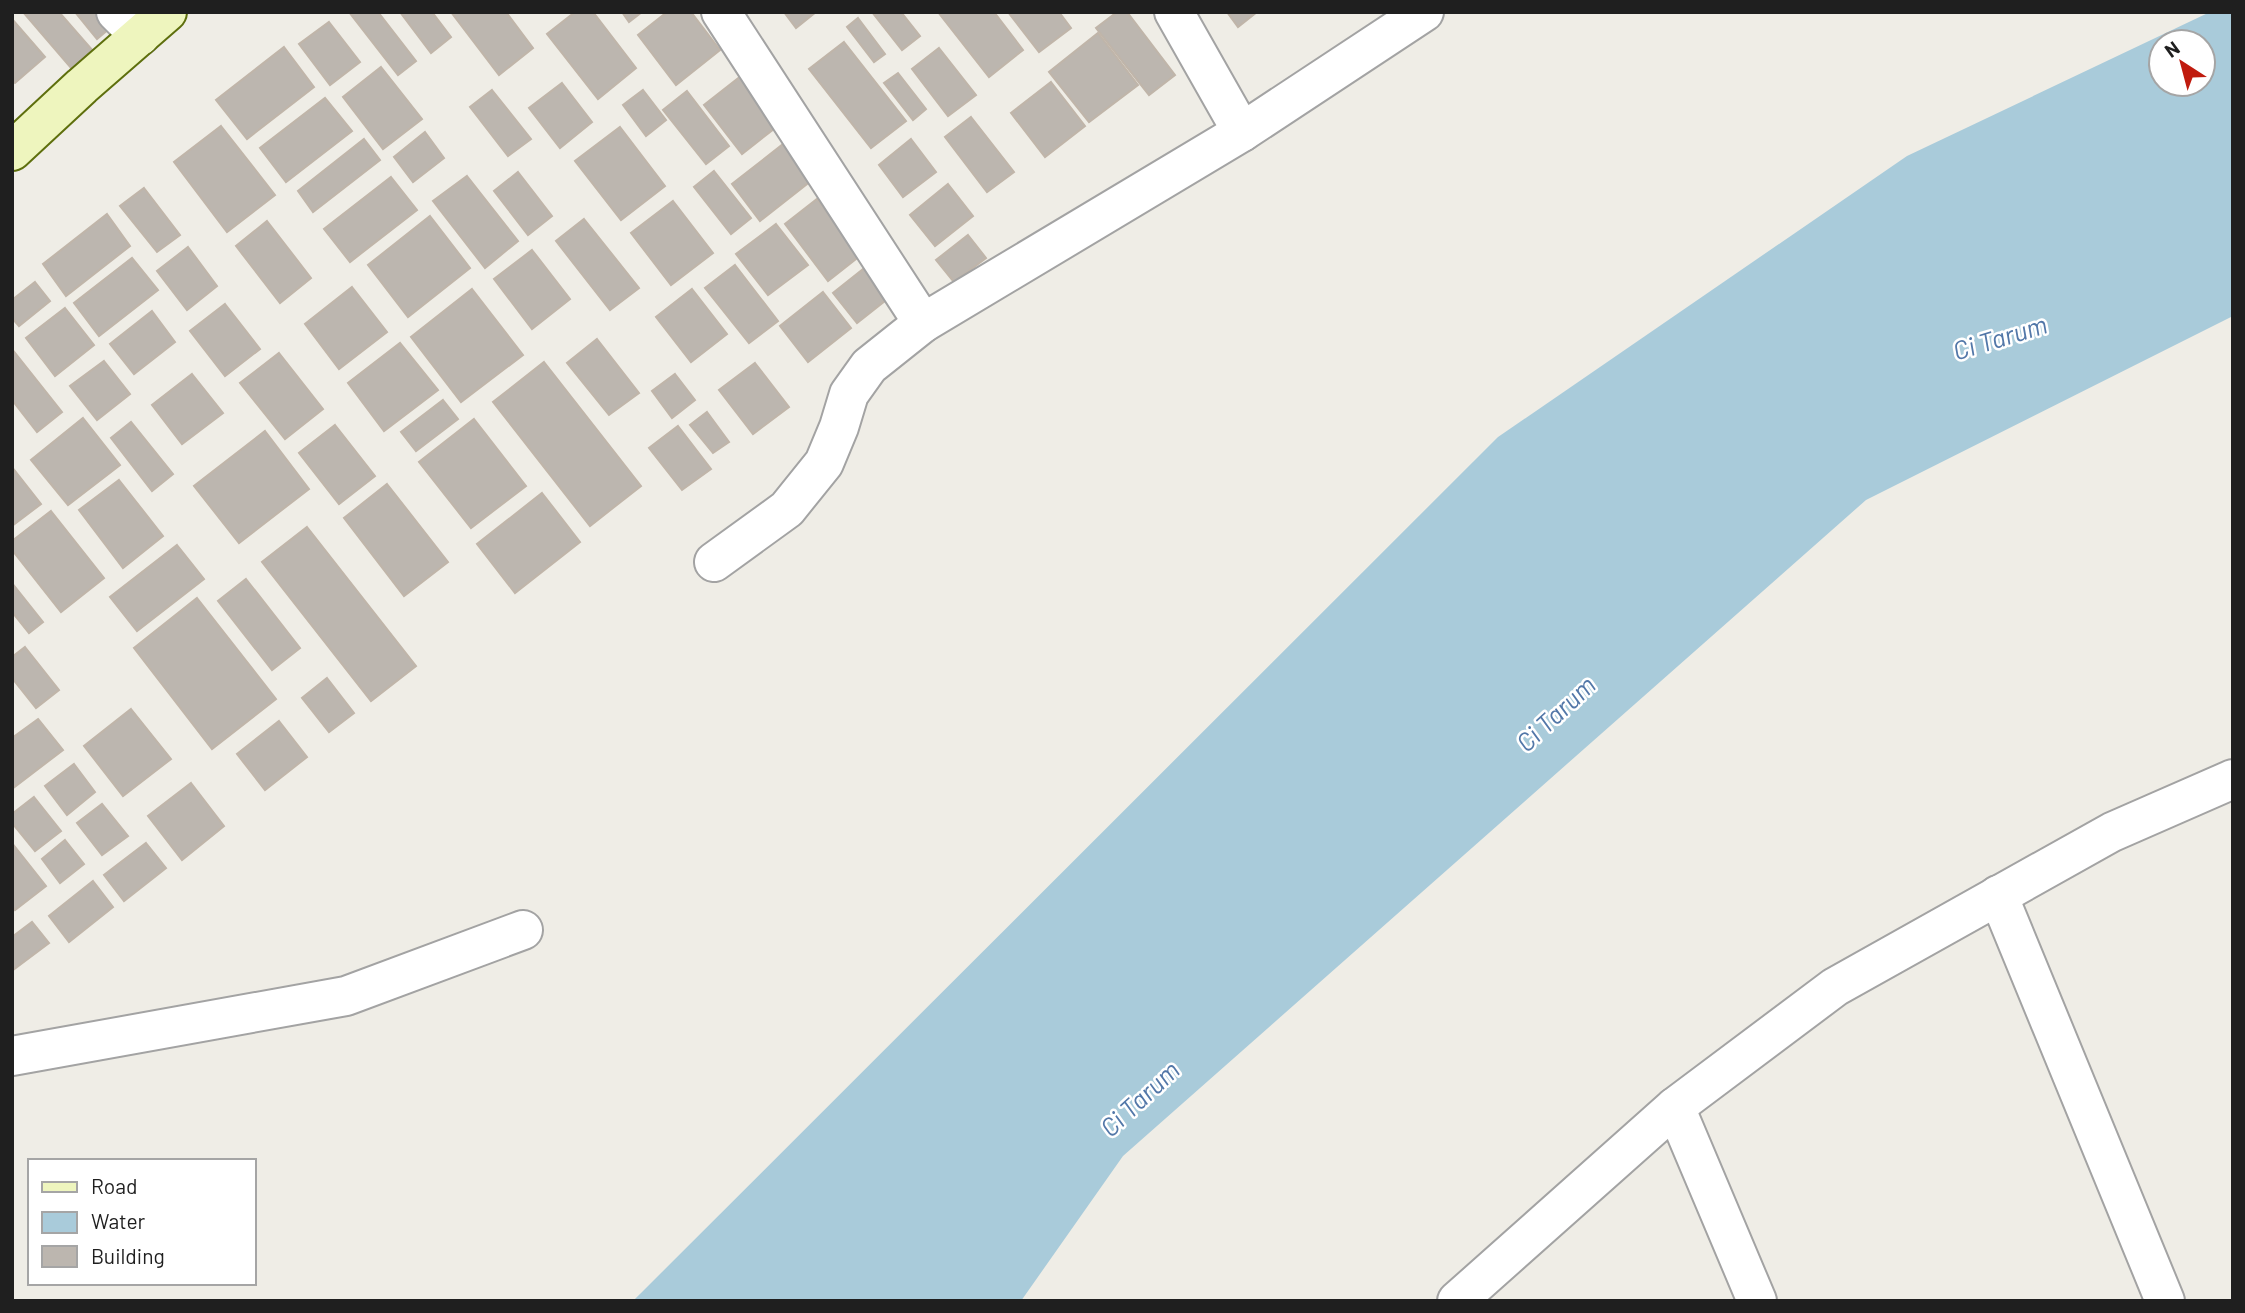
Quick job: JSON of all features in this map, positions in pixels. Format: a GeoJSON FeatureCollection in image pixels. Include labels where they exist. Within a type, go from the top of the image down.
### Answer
{"type":"FeatureCollection","features":[{"type":"Feature","properties":{"kind":"main road"},"geometry":{"type":"LineString","coordinates":[[12,151],[141,20]]}},
{"type":"Feature","properties":{"kind":"street"},"geometry":{"type":"LineString","coordinates":[[721,12],[923,323]]}},
{"type":"Feature","properties":{"kind":"street"},"geometry":{"type":"LineString","coordinates":[[1174,12],[1242,132]]}},
{"type":"Feature","properties":{"kind":"street"},"geometry":{"type":"LineString","coordinates":[[714,562],[787,509],[824,463],[839,428],[849,394],[869,366],[923,323],[1242,132],[1424,12]]}},
{"type":"Feature","properties":{"kind":"street"},"geometry":{"type":"LineString","coordinates":[[1457,1301],[1675,1107],[1835,987],[2112,832],[2233,779]]}},
{"type":"Feature","properties":{"kind":"street"},"geometry":{"type":"LineString","coordinates":[[1998,895],[2165,1301]]}},
{"type":"Feature","properties":{"kind":"street"},"geometry":{"type":"LineString","coordinates":[[12,1056],[346,996],[523,930]]}},
{"type":"Feature","properties":{"kind":"street"},"geometry":{"type":"LineString","coordinates":[[1675,1107],[1757,1301]]}},
{"type":"Feature","properties":{"kind":"water","name":"Ci Tarum"},"geometry":{"type":"Polygon","coordinates":[[[2210,12],[2233,12],[2233,316],[1866,500],[1123,1156],[1021,1301],[633,1301],[1498,437],[1907,156],[2147,42],[2147,98],[2217,98],[2217,28],[2176,28],[2210,12]]]}},
{"type":"Feature","properties":{"kind":"building"},"geometry":{"type":"Polygon","coordinates":[[[23,12],[59,12],[93,51],[72,69],[23,12]]]}},
{"type":"Feature","properties":{"kind":"building"},"geometry":{"type":"Polygon","coordinates":[[[75,12],[109,12],[117,22],[97,39],[75,12]]]}},
{"type":"Feature","properties":{"kind":"building"},"geometry":{"type":"Polygon","coordinates":[[[349,12],[378,12],[416,61],[398,75],[349,12]]]}},
{"type":"Feature","properties":{"kind":"building"},"geometry":{"type":"Polygon","coordinates":[[[400,12],[432,12],[451,37],[431,53],[400,12]]]}},
{"type":"Feature","properties":{"kind":"building"},"geometry":{"type":"Polygon","coordinates":[[[451,12],[506,12],[533,48],[499,75],[451,12]]]}},
{"type":"Feature","properties":{"kind":"building"},"geometry":{"type":"Polygon","coordinates":[[[575,12],[593,12],[636,68],[598,99],[547,34],[575,12]]]}},
{"type":"Feature","properties":{"kind":"building"},"geometry":{"type":"Polygon","coordinates":[[[622,12],[642,12],[629,22],[622,12]]]}},
{"type":"Feature","properties":{"kind":"building"},"geometry":{"type":"Polygon","coordinates":[[[667,12],[691,12],[720,50],[676,85],[638,35],[667,12]]]}},
{"type":"Feature","properties":{"kind":"building"},"geometry":{"type":"Polygon","coordinates":[[[784,12],[816,12],[796,28],[784,12]]]}},
{"type":"Feature","properties":{"kind":"building"},"geometry":{"type":"Polygon","coordinates":[[[872,12],[901,12],[920,36],[902,50],[872,12]]]}},
{"type":"Feature","properties":{"kind":"building"},"geometry":{"type":"Polygon","coordinates":[[[938,12],[994,12],[1023,50],[989,77],[938,12]]]}},
{"type":"Feature","properties":{"kind":"building"},"geometry":{"type":"Polygon","coordinates":[[[1008,12],[1059,12],[1071,28],[1039,52],[1008,12]]]}},
{"type":"Feature","properties":{"kind":"building"},"geometry":{"type":"Polygon","coordinates":[[[1117,12],[1127,12],[1175,75],[1149,95],[1096,28],[1117,12]]]}},
{"type":"Feature","properties":{"kind":"building"},"geometry":{"type":"Polygon","coordinates":[[[1227,12],[1257,12],[1238,27],[1227,12]]]}},
{"type":"Feature","properties":{"kind":"building"},"geometry":{"type":"Polygon","coordinates":[[[858,18],[885,54],[874,62],[847,27],[858,18]]]}},
{"type":"Feature","properties":{"kind":"building"},"geometry":{"type":"Polygon","coordinates":[[[12,19],[45,57],[15,83],[12,80],[12,19]]]}},
{"type":"Feature","properties":{"kind":"building"},"geometry":{"type":"Polygon","coordinates":[[[329,22],[360,62],[330,85],[299,44],[329,22]]]}},
{"type":"Feature","properties":{"kind":"building"},"geometry":{"type":"Polygon","coordinates":[[[1098,33],[1138,85],[1089,122],[1049,72],[1098,33]]]}},
{"type":"Feature","properties":{"kind":"building"},"geometry":{"type":"Polygon","coordinates":[[[844,42],[906,121],[871,148],[809,69],[844,42]]]}},
{"type":"Feature","properties":{"kind":"building"},"geometry":{"type":"Polygon","coordinates":[[[284,47],[314,87],[247,139],[216,100],[284,47]]]}},
{"type":"Feature","properties":{"kind":"building"},"geometry":{"type":"Polygon","coordinates":[[[939,48],[976,95],[948,116],[912,69],[939,48]]]}},
{"type":"Feature","properties":{"kind":"building"},"geometry":{"type":"Polygon","coordinates":[[[381,67],[422,119],[383,149],[343,97],[381,67]]]}},
{"type":"Feature","properties":{"kind":"building"},"geometry":{"type":"Polygon","coordinates":[[[898,73],[926,109],[913,120],[884,83],[898,73]]]}},
{"type":"Feature","properties":{"kind":"building"},"geometry":{"type":"Polygon","coordinates":[[[741,76],[779,125],[742,154],[704,105],[741,76]]]}},
{"type":"Feature","properties":{"kind":"building"},"geometry":{"type":"Polygon","coordinates":[[[1051,82],[1085,126],[1045,157],[1011,113],[1051,82]]]}},
{"type":"Feature","properties":{"kind":"building"},"geometry":{"type":"Polygon","coordinates":[[[562,83],[592,122],[560,148],[529,108],[562,83]]]}},
{"type":"Feature","properties":{"kind":"building"},"geometry":{"type":"Polygon","coordinates":[[[492,90],[531,139],[508,156],[470,107],[492,90]]]}},
{"type":"Feature","properties":{"kind":"building"},"geometry":{"type":"Polygon","coordinates":[[[643,90],[666,120],[646,136],[623,105],[643,90]]]}},
{"type":"Feature","properties":{"kind":"building"},"geometry":{"type":"Polygon","coordinates":[[[687,91],[729,146],[706,164],[663,110],[687,91]]]}},
{"type":"Feature","properties":{"kind":"building"},"geometry":{"type":"Polygon","coordinates":[[[325,98],[352,131],[286,182],[260,148],[325,98]]]}},
{"type":"Feature","properties":{"kind":"building"},"geometry":{"type":"Polygon","coordinates":[[[971,117],[1014,172],[987,192],[945,137],[971,117]]]}},
{"type":"Feature","properties":{"kind":"building"},"geometry":{"type":"Polygon","coordinates":[[[221,126],[275,195],[227,232],[174,162],[221,126]]]}},
{"type":"Feature","properties":{"kind":"building"},"geometry":{"type":"Polygon","coordinates":[[[620,127],[665,186],[621,220],[575,161],[620,127]]]}},
{"type":"Feature","properties":{"kind":"building"},"geometry":{"type":"Polygon","coordinates":[[[425,132],[444,158],[413,182],[394,157],[425,132]]]}},
{"type":"Feature","properties":{"kind":"building"},"geometry":{"type":"Polygon","coordinates":[[[792,137],[821,173],[760,221],[732,184],[792,137]]]}},
{"type":"Feature","properties":{"kind":"building"},"geometry":{"type":"Polygon","coordinates":[[[364,139],[380,160],[313,212],[298,191],[364,139]]]}},
{"type":"Feature","properties":{"kind":"building"},"geometry":{"type":"Polygon","coordinates":[[[911,139],[936,172],[903,197],[879,165],[911,139]]]}},
{"type":"Feature","properties":{"kind":"building"},"geometry":{"type":"Polygon","coordinates":[[[714,171],[751,218],[731,234],[694,187],[714,171]]]}},
{"type":"Feature","properties":{"kind":"building"},"geometry":{"type":"Polygon","coordinates":[[[518,172],[552,216],[528,235],[494,191],[518,172]]]}},
{"type":"Feature","properties":{"kind":"building"},"geometry":{"type":"Polygon","coordinates":[[[467,176],[518,241],[485,268],[433,201],[467,176]]]}},
{"type":"Feature","properties":{"kind":"building"},"geometry":{"type":"Polygon","coordinates":[[[391,177],[417,210],[350,262],[324,229],[391,177]]]}},
{"type":"Feature","properties":{"kind":"building"},"geometry":{"type":"Polygon","coordinates":[[[948,184],[973,216],[935,246],[910,215],[948,184]]]}},
{"type":"Feature","properties":{"kind":"building"},"geometry":{"type":"Polygon","coordinates":[[[144,188],[180,235],[157,252],[120,206],[144,188]]]}},
{"type":"Feature","properties":{"kind":"building"},"geometry":{"type":"Polygon","coordinates":[[[817,199],[861,255],[828,281],[785,224],[817,199]]]}},
{"type":"Feature","properties":{"kind":"building"},"geometry":{"type":"Polygon","coordinates":[[[673,201],[713,253],[671,285],[631,233],[673,201]]]}},
{"type":"Feature","properties":{"kind":"building"},"geometry":{"type":"Polygon","coordinates":[[[107,214],[130,246],[66,296],[43,264],[107,214]]]}},
{"type":"Feature","properties":{"kind":"building"},"geometry":{"type":"Polygon","coordinates":[[[430,216],[470,268],[408,317],[368,265],[430,216]]]}},
{"type":"Feature","properties":{"kind":"building"},"geometry":{"type":"Polygon","coordinates":[[[584,219],[639,288],[610,310],[556,241],[584,219]]]}},
{"type":"Feature","properties":{"kind":"building"},"geometry":{"type":"Polygon","coordinates":[[[267,221],[311,278],[280,303],[236,246],[267,221]]]}},
{"type":"Feature","properties":{"kind":"building"},"geometry":{"type":"Polygon","coordinates":[[[776,224],[808,265],[768,295],[736,254],[776,224]]]}},
{"type":"Feature","properties":{"kind":"building"},"geometry":{"type":"Polygon","coordinates":[[[968,235],[986,258],[954,282],[936,260],[968,235]]]}},
{"type":"Feature","properties":{"kind":"building"},"geometry":{"type":"Polygon","coordinates":[[[188,247],[217,286],[187,310],[157,271],[188,247]]]}},
{"type":"Feature","properties":{"kind":"building"},"geometry":{"type":"Polygon","coordinates":[[[532,250],[570,299],[532,329],[494,279],[532,250]]]}},
{"type":"Feature","properties":{"kind":"building"},"geometry":{"type":"Polygon","coordinates":[[[132,258],[158,290],[99,336],[74,303],[132,258]]]}},
{"type":"Feature","properties":{"kind":"building"},"geometry":{"type":"Polygon","coordinates":[[[872,262],[895,293],[857,323],[833,293],[872,262]]]}},
{"type":"Feature","properties":{"kind":"building"},"geometry":{"type":"Polygon","coordinates":[[[735,265],[778,321],[749,343],[705,288],[735,265]]]}},
{"type":"Feature","properties":{"kind":"building"},"geometry":{"type":"Polygon","coordinates":[[[35,282],[50,301],[19,326],[12,318],[12,300],[35,282]]]}},
{"type":"Feature","properties":{"kind":"building"},"geometry":{"type":"Polygon","coordinates":[[[352,287],[387,332],[339,369],[305,324],[352,287]]]}},
{"type":"Feature","properties":{"kind":"building"},"geometry":{"type":"Polygon","coordinates":[[[472,289],[523,355],[461,402],[411,337],[472,289]]]}},
{"type":"Feature","properties":{"kind":"building"},"geometry":{"type":"Polygon","coordinates":[[[692,289],[727,334],[691,362],[656,317],[692,289]]]}},
{"type":"Feature","properties":{"kind":"building"},"geometry":{"type":"Polygon","coordinates":[[[823,292],[851,328],[808,362],[780,326],[823,292]]]}},
{"type":"Feature","properties":{"kind":"building"},"geometry":{"type":"Polygon","coordinates":[[[225,304],[260,349],[225,376],[190,331],[225,304]]]}},
{"type":"Feature","properties":{"kind":"building"},"geometry":{"type":"Polygon","coordinates":[[[65,308],[94,345],[55,376],[26,338],[65,308]]]}},
{"type":"Feature","properties":{"kind":"building"},"geometry":{"type":"Polygon","coordinates":[[[152,311],[175,342],[134,374],[110,344],[152,311]]]}},
{"type":"Feature","properties":{"kind":"building"},"geometry":{"type":"Polygon","coordinates":[[[597,339],[639,393],[609,415],[567,363],[597,339]]]}},
{"type":"Feature","properties":{"kind":"building"},"geometry":{"type":"Polygon","coordinates":[[[400,343],[438,390],[384,431],[348,383],[400,343]]]}},
{"type":"Feature","properties":{"kind":"building"},"geometry":{"type":"Polygon","coordinates":[[[12,349],[62,412],[37,432],[12,400],[12,349]]]}},
{"type":"Feature","properties":{"kind":"building"},"geometry":{"type":"Polygon","coordinates":[[[279,353],[323,409],[285,439],[240,383],[279,353]]]}},
{"type":"Feature","properties":{"kind":"building"},"geometry":{"type":"Polygon","coordinates":[[[104,361],[130,394],[97,420],[70,386],[104,361]]]}},
{"type":"Feature","properties":{"kind":"building"},"geometry":{"type":"Polygon","coordinates":[[[544,362],[641,486],[590,526],[493,402],[544,362]]]}},
{"type":"Feature","properties":{"kind":"building"},"geometry":{"type":"Polygon","coordinates":[[[755,363],[789,407],[753,434],[719,390],[755,363]]]}},
{"type":"Feature","properties":{"kind":"building"},"geometry":{"type":"Polygon","coordinates":[[[192,374],[223,413],[182,444],[152,405],[192,374]]]}},
{"type":"Feature","properties":{"kind":"building"},"geometry":{"type":"Polygon","coordinates":[[[675,374],[695,400],[672,418],[652,391],[675,374]]]}},
{"type":"Feature","properties":{"kind":"building"},"geometry":{"type":"Polygon","coordinates":[[[443,400],[458,419],[416,451],[401,432],[443,400]]]}},
{"type":"Feature","properties":{"kind":"building"},"geometry":{"type":"Polygon","coordinates":[[[707,412],[729,442],[713,453],[690,425],[707,412]]]}},
{"type":"Feature","properties":{"kind":"building"},"geometry":{"type":"Polygon","coordinates":[[[83,418],[120,465],[68,505],[31,460],[83,418]]]}},
{"type":"Feature","properties":{"kind":"building"},"geometry":{"type":"Polygon","coordinates":[[[474,419],[526,486],[471,528],[419,462],[474,419]]]}},
{"type":"Feature","properties":{"kind":"building"},"geometry":{"type":"Polygon","coordinates":[[[131,422],[173,474],[152,491],[111,438],[131,422]]]}},
{"type":"Feature","properties":{"kind":"building"},"geometry":{"type":"Polygon","coordinates":[[[335,425],[375,476],[339,504],[299,453],[335,425]]]}},
{"type":"Feature","properties":{"kind":"building"},"geometry":{"type":"Polygon","coordinates":[[[678,426],[711,469],[682,490],[649,448],[678,426]]]}},
{"type":"Feature","properties":{"kind":"building"},"geometry":{"type":"Polygon","coordinates":[[[265,431],[309,489],[239,543],[194,486],[265,431]]]}},
{"type":"Feature","properties":{"kind":"building"},"geometry":{"type":"Polygon","coordinates":[[[12,467],[41,504],[12,526],[12,467]]]}},
{"type":"Feature","properties":{"kind":"building"},"geometry":{"type":"Polygon","coordinates":[[[119,480],[163,536],[123,568],[79,510],[119,480]]]}},
{"type":"Feature","properties":{"kind":"building"},"geometry":{"type":"Polygon","coordinates":[[[387,484],[448,562],[404,596],[344,518],[387,484]]]}},
{"type":"Feature","properties":{"kind":"building"},"geometry":{"type":"Polygon","coordinates":[[[542,493],[580,542],[515,593],[477,544],[542,493]]]}},
{"type":"Feature","properties":{"kind":"building"},"geometry":{"type":"Polygon","coordinates":[[[51,511],[104,578],[61,612],[12,550],[12,541],[51,511]]]}},
{"type":"Feature","properties":{"kind":"building"},"geometry":{"type":"Polygon","coordinates":[[[307,527],[416,666],[371,701],[262,562],[307,527]]]}},
{"type":"Feature","properties":{"kind":"building"},"geometry":{"type":"Polygon","coordinates":[[[177,545],[204,579],[137,631],[110,597],[177,545]]]}},
{"type":"Feature","properties":{"kind":"building"},"geometry":{"type":"Polygon","coordinates":[[[246,579],[300,648],[272,670],[218,601],[246,579]]]}},
{"type":"Feature","properties":{"kind":"building"},"geometry":{"type":"Polygon","coordinates":[[[12,583],[43,622],[29,633],[12,612],[12,583]]]}},
{"type":"Feature","properties":{"kind":"building"},"geometry":{"type":"Polygon","coordinates":[[[197,598],[276,699],[212,749],[134,648],[197,598]]]}},
{"type":"Feature","properties":{"kind":"building"},"geometry":{"type":"Polygon","coordinates":[[[25,647],[59,690],[36,708],[12,678],[12,657],[25,647]]]}},
{"type":"Feature","properties":{"kind":"building"},"geometry":{"type":"Polygon","coordinates":[[[327,678],[354,713],[329,732],[302,698],[327,678]]]}},
{"type":"Feature","properties":{"kind":"building"},"geometry":{"type":"Polygon","coordinates":[[[131,709],[171,759],[123,796],[84,746],[131,709]]]}},
{"type":"Feature","properties":{"kind":"building"},"geometry":{"type":"Polygon","coordinates":[[[38,719],[63,750],[12,789],[12,738],[38,719]]]}},
{"type":"Feature","properties":{"kind":"building"},"geometry":{"type":"Polygon","coordinates":[[[279,721],[307,757],[265,790],[237,754],[279,721]]]}},
{"type":"Feature","properties":{"kind":"building"},"geometry":{"type":"Polygon","coordinates":[[[74,764],[95,792],[67,815],[45,786],[74,764]]]}},
{"type":"Feature","properties":{"kind":"building"},"geometry":{"type":"Polygon","coordinates":[[[191,783],[224,826],[182,860],[148,816],[191,783]]]}},
{"type":"Feature","properties":{"kind":"building"},"geometry":{"type":"Polygon","coordinates":[[[34,797],[61,831],[35,851],[12,823],[12,814],[34,797]]]}},
{"type":"Feature","properties":{"kind":"building"},"geometry":{"type":"Polygon","coordinates":[[[102,804],[128,836],[102,855],[77,823],[102,804]]]}},
{"type":"Feature","properties":{"kind":"building"},"geometry":{"type":"Polygon","coordinates":[[[65,840],[84,864],[60,883],[42,859],[65,840]]]}},
{"type":"Feature","properties":{"kind":"building"},"geometry":{"type":"Polygon","coordinates":[[[12,843],[46,886],[15,910],[12,906],[12,843]]]}},
{"type":"Feature","properties":{"kind":"building"},"geometry":{"type":"Polygon","coordinates":[[[146,843],[166,868],[124,901],[104,875],[146,843]]]}},
{"type":"Feature","properties":{"kind":"building"},"geometry":{"type":"Polygon","coordinates":[[[93,881],[113,907],[69,942],[49,916],[93,881]]]}},
{"type":"Feature","properties":{"kind":"building"},"geometry":{"type":"Polygon","coordinates":[[[32,922],[49,943],[13,970],[12,937],[32,922]]]}}]}
